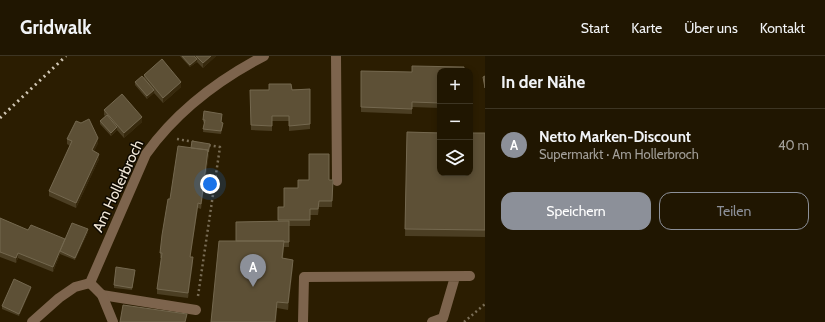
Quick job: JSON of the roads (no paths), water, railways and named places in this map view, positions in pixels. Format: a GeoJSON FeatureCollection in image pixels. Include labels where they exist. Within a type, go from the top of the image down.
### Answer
{"type":"FeatureCollection","features":[{"type":"Feature","properties":{"kind":"street","name":"Am Hollerbroch"},"geometry":{"type":"LineString","coordinates":[[90,283],[146,154],[159,136],[170,124],[214,86],[239,69],[264,56]]}},
{"type":"Feature","properties":{"kind":"street"},"geometry":{"type":"LineString","coordinates":[[336,56],[337,181]]}},
{"type":"Feature","properties":{"kind":"street"},"geometry":{"type":"LineString","coordinates":[[303,322],[304,277],[470,276]]}},
{"type":"Feature","properties":{"kind":"street"},"geometry":{"type":"LineString","coordinates":[[432,322],[443,318],[455,277]]}},
{"type":"Feature","properties":{"kind":"street"},"geometry":{"type":"LineString","coordinates":[[32,322],[59,298],[75,287],[90,283],[102,295],[113,322]]}},
{"type":"Feature","properties":{"kind":"street"},"geometry":{"type":"LineString","coordinates":[[102,295],[196,310]]}},
{"type":"Feature","properties":{"kind":"railway"},"geometry":{"type":"LineString","coordinates":[[0,118],[66,56]]}},
{"type":"Feature","properties":{"kind":"place","name":"Netto Marken-Discount"},"geometry":{"type":"Point","coordinates":[253,287]}}]}
